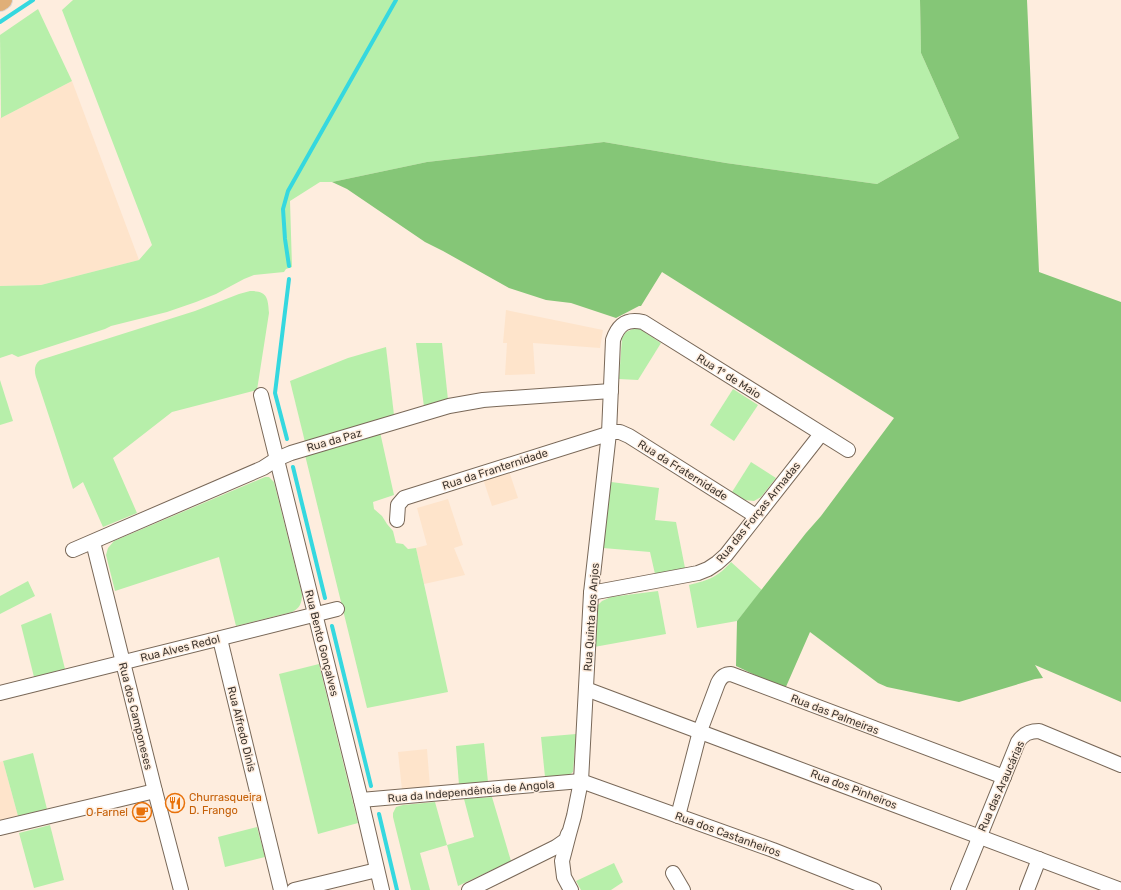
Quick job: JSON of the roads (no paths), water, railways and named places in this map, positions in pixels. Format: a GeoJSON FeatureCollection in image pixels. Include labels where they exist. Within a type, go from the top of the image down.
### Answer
{"type":"FeatureCollection","features":[{"type":"Feature","properties":{"kind":"street","name":"Rua 1º de Maio"},"geometry":{"type":"LineString","coordinates":[[614,340],[616,332],[625,323],[636,320],[642,322],[848,450]]}},
{"type":"Feature","properties":{"kind":"street","name":"Rua Quinta dos Anjos"},"geometry":{"type":"LineString","coordinates":[[571,890],[564,877],[562,861],[574,816],[581,781],[591,593],[609,433],[614,340]]}},
{"type":"Feature","properties":{"kind":"street","name":"Rua da Paz"},"geometry":{"type":"LineString","coordinates":[[73,550],[263,468],[277,459],[291,453],[449,406],[490,399],[611,391]]}},
{"type":"Feature","properties":{"kind":"street","name":"Rua Bento Gonçalves"},"geometry":{"type":"LineString","coordinates":[[261,395],[382,890]]}},
{"type":"Feature","properties":{"kind":"street","name":"Rua da Fraternidade"},"geometry":{"type":"LineString","coordinates":[[609,433],[620,432],[629,436],[756,516]]}},
{"type":"Feature","properties":{"kind":"street","name":"Rua da Franternidade"},"geometry":{"type":"LineString","coordinates":[[398,520],[398,505],[404,498],[609,433]]}},
{"type":"Feature","properties":{"kind":"street","name":"Rua das Forças Armadas"},"geometry":{"type":"LineString","coordinates":[[591,593],[686,576],[708,569],[717,563],[726,555],[822,434]]}},
{"type":"Feature","properties":{"kind":"street","name":"Rua dos Camponeses"},"geometry":{"type":"LineString","coordinates":[[93,542],[181,890]]}},
{"type":"Feature","properties":{"kind":"street","name":"Rua Alves Redol"},"geometry":{"type":"LineString","coordinates":[[0,693],[337,609]]}},
{"type":"Feature","properties":{"kind":"street","name":"Rua Alfredo Dinis"},"geometry":{"type":"LineString","coordinates":[[220,639],[281,890]]}},
{"type":"Feature","properties":{"kind":"street","name":"Rua das Palmeiras"},"geometry":{"type":"LineString","coordinates":[[678,816],[700,731],[720,679],[725,675],[731,674],[1004,777]]}},
{"type":"Feature","properties":{"kind":"street","name":"Rua dos Pinheiros"},"geometry":{"type":"LineString","coordinates":[[586,689],[1121,890]]}},
{"type":"Feature","properties":{"kind":"street","name":"Rua das Araucárias"},"geometry":{"type":"LineString","coordinates":[[958,890],[1020,739],[1027,733],[1036,730],[1121,765]]}},
{"type":"Feature","properties":{"kind":"street","name":"Rua da Independência de Angola"},"geometry":{"type":"LineString","coordinates":[[361,800],[581,781]]}},
{"type":"Feature","properties":{"kind":"street","name":"Rua dos Castanheiros"},"geometry":{"type":"LineString","coordinates":[[581,781],[773,850],[874,890]]}},
{"type":"Feature","properties":{"kind":"street"},"geometry":{"type":"LineString","coordinates":[[0,828],[155,791]]}},
{"type":"Feature","properties":{"kind":"street"},"geometry":{"type":"LineString","coordinates":[[469,890],[556,847],[566,840],[569,834]]}},
{"type":"Feature","properties":{"kind":"street"},"geometry":{"type":"LineString","coordinates":[[1027,890],[1039,859]]}},
{"type":"Feature","properties":{"kind":"street"},"geometry":{"type":"LineString","coordinates":[[294,890],[377,870]]}},
{"type":"Feature","properties":{"kind":"street"},"geometry":{"type":"LineString","coordinates":[[673,873],[682,890]]}},
{"type":"Feature","properties":{"kind":"waterway"},"geometry":{"type":"LineString","coordinates":[[0,22],[33,0]]}},
{"type":"Feature","properties":{"kind":"waterway"},"geometry":{"type":"LineString","coordinates":[[289,266],[283,209],[288,191],[396,0]]}},
{"type":"Feature","properties":{"kind":"waterway"},"geometry":{"type":"LineString","coordinates":[[287,439],[275,393],[289,279]]}},
{"type":"Feature","properties":{"kind":"waterway"},"geometry":{"type":"LineString","coordinates":[[293,467],[325,598]]}},
{"type":"Feature","properties":{"kind":"waterway"},"geometry":{"type":"LineString","coordinates":[[332,626],[371,786]]}},
{"type":"Feature","properties":{"kind":"waterway"},"geometry":{"type":"LineString","coordinates":[[379,814],[397,890]]}},
{"type":"Feature","properties":{"kind":"place","name":"Churrasqueira D. Frango"},"geometry":{"type":"Point","coordinates":[175,803]}},
{"type":"Feature","properties":{"kind":"place","name":"O Farnel"},"geometry":{"type":"Point","coordinates":[142,812]}}]}
